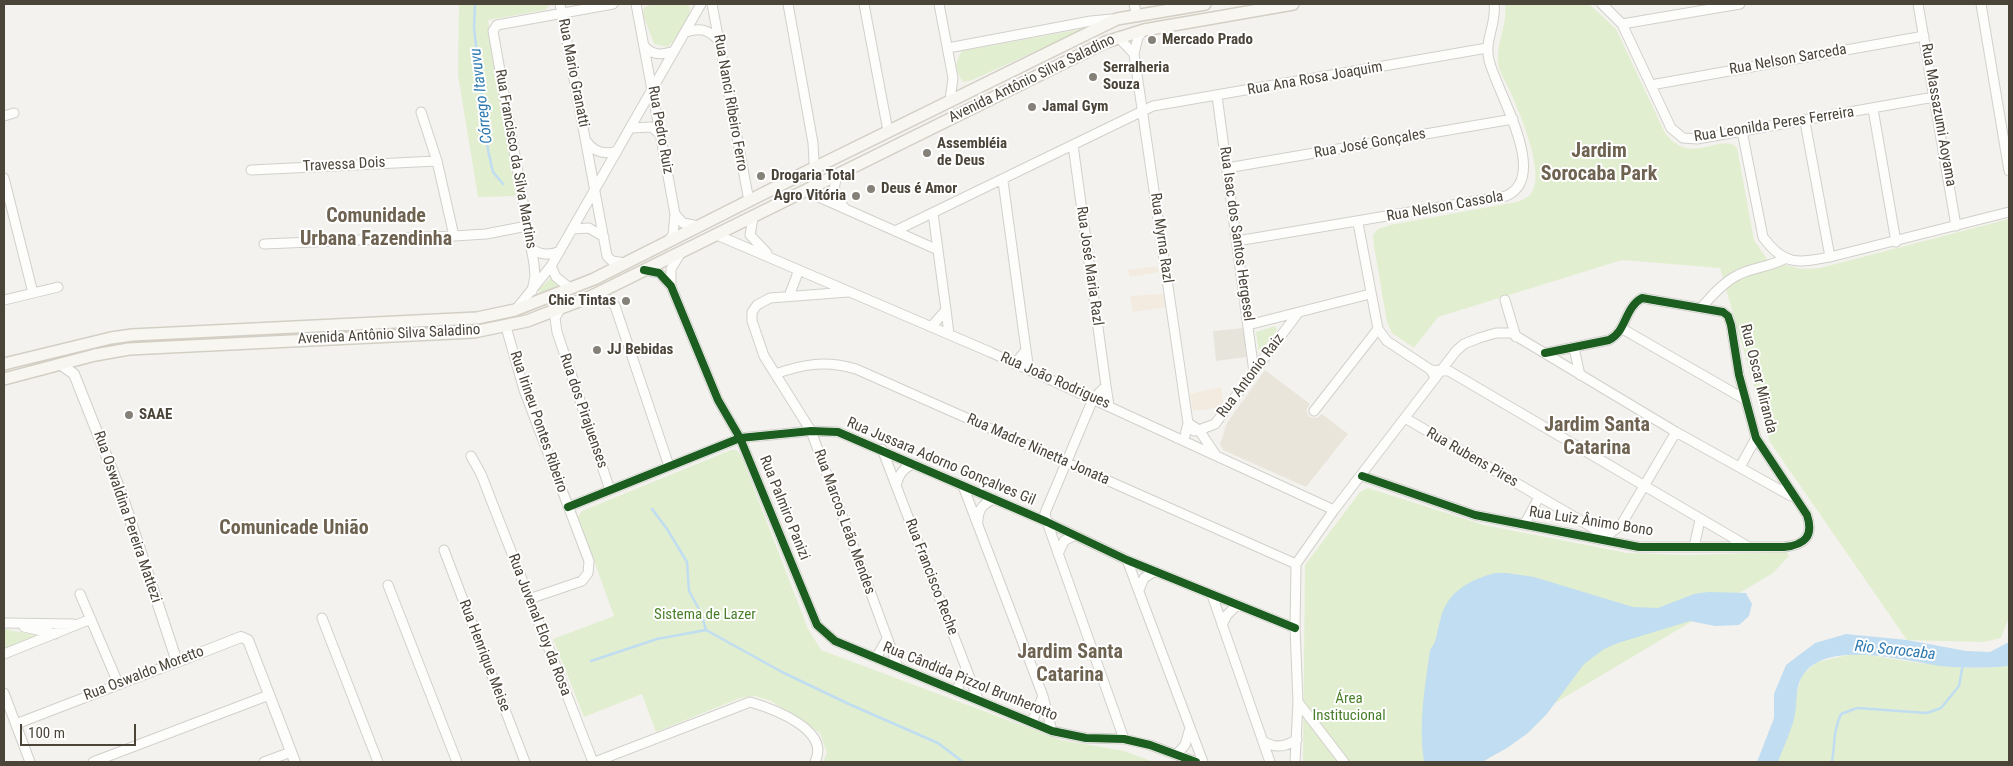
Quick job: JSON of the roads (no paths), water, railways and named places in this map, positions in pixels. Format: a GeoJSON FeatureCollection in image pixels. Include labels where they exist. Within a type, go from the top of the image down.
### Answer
{"type":"FeatureCollection","features":[{"type":"Feature","properties":{"kind":"main road","name":"Avenida Antônio Silva Saladino"},"geometry":{"type":"LineString","coordinates":[[4,364],[111,338],[225,330],[476,318],[515,310],[572,289],[950,100],[1117,19],[1206,4]]}},
{"type":"Feature","properties":{"kind":"main road","name":"Avenida Antônio Silva Saladino"},"geometry":{"type":"LineString","coordinates":[[4,379],[113,351],[449,333],[506,327],[590,297],[753,218],[989,98],[1118,37],[1144,30],[1294,4]]}},
{"type":"Feature","properties":{"kind":"main road"},"geometry":{"type":"LineString","coordinates":[[966,93],[972,99],[989,98]]}},
{"type":"Feature","properties":{"kind":"main road"},"geometry":{"type":"LineString","coordinates":[[817,166],[826,172],[836,175]]}},
{"type":"Feature","properties":{"kind":"main road"},"geometry":{"type":"LineString","coordinates":[[681,253],[692,242],[743,216],[748,210],[749,202]]}},
{"type":"Feature","properties":{"kind":"main road"},"geometry":{"type":"LineString","coordinates":[[572,289],[590,297]]}},
{"type":"Feature","properties":{"kind":"street"},"geometry":{"type":"LineString","coordinates":[[561,8],[613,4]]}},
{"type":"Feature","properties":{"kind":"street","name":"Rua Pedro Ruiz"},"geometry":{"type":"LineString","coordinates":[[636,4],[675,214],[673,235],[669,240]]}},
{"type":"Feature","properties":{"kind":"street"},"geometry":{"type":"LineString","coordinates":[[694,4],[696,14]]}},
{"type":"Feature","properties":{"kind":"street"},"geometry":{"type":"LineString","coordinates":[[515,310],[551,266],[701,4]]}},
{"type":"Feature","properties":{"kind":"street","name":"Rua Nanci Ribeiro Ferro"},"geometry":{"type":"LineString","coordinates":[[712,4],[749,202]]}},
{"type":"Feature","properties":{"kind":"street"},"geometry":{"type":"LineString","coordinates":[[788,4],[817,166]]}},
{"type":"Feature","properties":{"kind":"street"},"geometry":{"type":"LineString","coordinates":[[864,4],[888,131]]}},
{"type":"Feature","properties":{"kind":"street"},"geometry":{"type":"LineString","coordinates":[[939,4],[953,78],[950,100]]}},
{"type":"Feature","properties":{"kind":"street"},"geometry":{"type":"LineString","coordinates":[[1134,4],[1137,16]]}},
{"type":"Feature","properties":{"kind":"street","name":"Rua Nelson Cassola"},"geometry":{"type":"LineString","coordinates":[[1238,241],[1358,222],[1514,193],[1523,180],[1524,172],[1513,120],[1489,61],[1487,48],[1495,11],[1494,4]]}},
{"type":"Feature","properties":{"kind":"street","name":"Rua Leonilda Peres Ferreira"},"geometry":{"type":"LineString","coordinates":[[1602,4],[1622,24],[1671,128],[1678,136],[1691,140],[1804,122],[1934,97]]}},
{"type":"Feature","properties":{"kind":"street"},"geometry":{"type":"LineString","coordinates":[[1622,24],[1740,4]]}},
{"type":"Feature","properties":{"kind":"street","name":"Rua Massazumi Aoyama"},"geometry":{"type":"LineString","coordinates":[[1918,4],[1956,226]]}},
{"type":"Feature","properties":{"kind":"street"},"geometry":{"type":"LineString","coordinates":[[1981,4],[2009,171]]}},
{"type":"Feature","properties":{"kind":"street","name":"Rua Francisco da Silva Martins"},"geometry":{"type":"LineString","coordinates":[[532,291],[535,276],[494,28],[497,25],[561,8]]}},
{"type":"Feature","properties":{"kind":"street","name":"Rua Mario Granatti"},"geometry":{"type":"LineString","coordinates":[[561,8],[609,259],[625,263]]}},
{"type":"Feature","properties":{"kind":"street"},"geometry":{"type":"LineString","coordinates":[[948,48],[1091,21],[1117,19]]}},
{"type":"Feature","properties":{"kind":"street"},"geometry":{"type":"LineString","coordinates":[[686,32],[698,28],[704,30],[719,42]]}},
{"type":"Feature","properties":{"kind":"street"},"geometry":{"type":"LineString","coordinates":[[1134,54],[1138,38],[1144,30]]}},
{"type":"Feature","properties":{"kind":"street","name":"Rua Nelson Sarceda"},"geometry":{"type":"LineString","coordinates":[[1651,84],[1924,36]]}},
{"type":"Feature","properties":{"kind":"street"},"geometry":{"type":"LineString","coordinates":[[1118,37],[1134,54]]}},
{"type":"Feature","properties":{"kind":"street"},"geometry":{"type":"LineString","coordinates":[[644,47],[650,52],[657,54],[674,51]]}},
{"type":"Feature","properties":{"kind":"street","name":"Rua Ana Rosa Joaquim"},"geometry":{"type":"LineString","coordinates":[[895,230],[1003,180],[1143,110],[1487,48]]}},
{"type":"Feature","properties":{"kind":"street","name":"Rua Myrna Razl"},"geometry":{"type":"LineString","coordinates":[[1134,54],[1188,423],[1186,436]]}},
{"type":"Feature","properties":{"kind":"street"},"geometry":{"type":"LineString","coordinates":[[953,78],[966,93]]}},
{"type":"Feature","properties":{"kind":"street","name":"Rua Isac dos Santos Hergesel"},"geometry":{"type":"LineString","coordinates":[[1217,96],[1238,241],[1254,372]]}},
{"type":"Feature","properties":{"kind":"street"},"geometry":{"type":"LineString","coordinates":[[1873,109],[1896,242]]}},
{"type":"Feature","properties":{"kind":"street"},"geometry":{"type":"LineString","coordinates":[[421,112],[438,161],[454,236]]}},
{"type":"Feature","properties":{"kind":"street"},"geometry":{"type":"LineString","coordinates":[[4,116],[14,113]]}},
{"type":"Feature","properties":{"kind":"street","name":"Rua José Gonçales"},"geometry":{"type":"LineString","coordinates":[[1227,168],[1513,120]]}},
{"type":"Feature","properties":{"kind":"street"},"geometry":{"type":"LineString","coordinates":[[1804,122],[1830,257]]}},
{"type":"Feature","properties":{"kind":"street"},"geometry":{"type":"LineString","coordinates":[[631,128],[638,126],[651,127],[660,134]]}},
{"type":"Feature","properties":{"kind":"street"},"geometry":{"type":"LineString","coordinates":[[1742,131],[1762,238],[1772,251],[1784,259],[1805,262],[1830,257],[1896,242],[2009,212]]}},
{"type":"Feature","properties":{"kind":"street","name":"Rua Mario Granatti"},"geometry":{"type":"LineString","coordinates":[[586,142],[594,150],[607,153],[617,151]]}},
{"type":"Feature","properties":{"kind":"street","name":"Rua José Maria Razl"},"geometry":{"type":"LineString","coordinates":[[1072,145],[1109,406]]}},
{"type":"Feature","properties":{"kind":"street"},"geometry":{"type":"LineString","coordinates":[[813,148],[820,155],[832,159]]}},
{"type":"Feature","properties":{"kind":"street"},"geometry":{"type":"LineString","coordinates":[[806,172],[813,148]]}},
{"type":"Feature","properties":{"kind":"street","name":"Travessa Dois"},"geometry":{"type":"LineString","coordinates":[[251,170],[438,161]]}},
{"type":"Feature","properties":{"kind":"street"},"geometry":{"type":"LineString","coordinates":[[836,175],[836,198],[848,210]]}},
{"type":"Feature","properties":{"kind":"street"},"geometry":{"type":"LineString","coordinates":[[4,178],[33,293]]}},
{"type":"Feature","properties":{"kind":"street"},"geometry":{"type":"LineString","coordinates":[[1003,180],[1028,370]]}},
{"type":"Feature","properties":{"kind":"street"},"geometry":{"type":"LineString","coordinates":[[805,191],[938,250]]}},
{"type":"Feature","properties":{"kind":"street"},"geometry":{"type":"LineString","coordinates":[[933,213],[949,334]]}},
{"type":"Feature","properties":{"kind":"street"},"geometry":{"type":"LineString","coordinates":[[675,214],[683,223],[698,226]]}},
{"type":"Feature","properties":{"kind":"street","name":"Rua João Rodrigues"},"geometry":{"type":"LineString","coordinates":[[753,218],[750,235],[773,258]]}},
{"type":"Feature","properties":{"kind":"street"},"geometry":{"type":"LineString","coordinates":[[1358,222],[1378,329],[1387,341],[1433,374]]}},
{"type":"Feature","properties":{"kind":"street"},"geometry":{"type":"LineString","coordinates":[[264,244],[486,234],[526,226]]}},
{"type":"Feature","properties":{"kind":"street"},"geometry":{"type":"LineString","coordinates":[[573,229],[589,228],[604,237]]}},
{"type":"Feature","properties":{"kind":"street","name":"Rua João Rodrigues"},"geometry":{"type":"LineString","coordinates":[[717,235],[931,326],[1109,406],[1172,433],[1186,436],[1215,454],[1334,510]]}},
{"type":"Feature","properties":{"kind":"street"},"geometry":{"type":"LineString","coordinates":[[530,246],[534,251],[546,254],[560,251]]}},
{"type":"Feature","properties":{"kind":"street"},"geometry":{"type":"LineString","coordinates":[[671,286],[671,269],[681,253]]}},
{"type":"Feature","properties":{"kind":"street"},"geometry":{"type":"LineString","coordinates":[[1702,307],[1725,283],[1739,274],[1775,264],[1784,259]]}},
{"type":"Feature","properties":{"kind":"street"},"geometry":{"type":"LineString","coordinates":[[551,266],[556,276],[572,289]]}},
{"type":"Feature","properties":{"kind":"street"},"geometry":{"type":"LineString","coordinates":[[644,270],[659,273],[671,286]]}},
{"type":"Feature","properties":{"kind":"street"},"geometry":{"type":"LineString","coordinates":[[789,296],[799,270]]}},
{"type":"Feature","properties":{"kind":"street","name":"Rua Palmiro Panizi"},"geometry":{"type":"LineString","coordinates":[[671,286],[718,400],[740,438],[817,625],[825,634]]}},
{"type":"Feature","properties":{"kind":"street"},"geometry":{"type":"LineString","coordinates":[[4,300],[58,287]]}},
{"type":"Feature","properties":{"kind":"street","name":"Rua Marcos Leão Mendes"},"geometry":{"type":"LineString","coordinates":[[851,292],[789,296],[762,301],[752,312],[752,321],[758,340],[775,374],[811,431],[898,667]]}},
{"type":"Feature","properties":{"kind":"street"},"geometry":{"type":"LineString","coordinates":[[1248,325],[1370,294]]}},
{"type":"Feature","properties":{"kind":"street"},"geometry":{"type":"LineString","coordinates":[[590,297],[609,300],[615,306],[668,466]]}},
{"type":"Feature","properties":{"kind":"street","name":"Rua Oscar Miranda"},"geometry":{"type":"LineString","coordinates":[[1621,328],[1630,306],[1642,298],[1716,309],[1728,316],[1756,438],[1793,497],[1807,515],[1810,524]]}},
{"type":"Feature","properties":{"kind":"street"},"geometry":{"type":"LineString","coordinates":[[1505,300],[1516,336]]}},
{"type":"Feature","properties":{"kind":"street","name":"Rua dos Pirajuenses"},"geometry":{"type":"LineString","coordinates":[[560,309],[555,318],[557,332],[610,490]]}},
{"type":"Feature","properties":{"kind":"street"},"geometry":{"type":"LineString","coordinates":[[931,326],[946,310]]}},
{"type":"Feature","properties":{"kind":"street","name":"Rua Antonio Raiz"},"geometry":{"type":"LineString","coordinates":[[1186,436],[1215,424],[1298,313]]}},
{"type":"Feature","properties":{"kind":"street"},"geometry":{"type":"LineString","coordinates":[[1504,332],[1509,316]]}},
{"type":"Feature","properties":{"kind":"street"},"geometry":{"type":"LineString","coordinates":[[537,317],[546,321],[557,332]]}},
{"type":"Feature","properties":{"kind":"street","name":"Rua Antonio Raiz"},"geometry":{"type":"LineString","coordinates":[[1281,317],[1286,321],[1287,327]]}},
{"type":"Feature","properties":{"kind":"street","name":"Rua Irineu Pontes Ribeiro"},"geometry":{"type":"LineString","coordinates":[[506,327],[524,390],[589,561],[588,573],[582,581],[529,599]]}},
{"type":"Feature","properties":{"kind":"street"},"geometry":{"type":"LineString","coordinates":[[1545,354],[1609,340],[1616,336],[1621,328],[1746,400]]}},
{"type":"Feature","properties":{"kind":"street"},"geometry":{"type":"LineString","coordinates":[[1314,411],[1378,329]]}},
{"type":"Feature","properties":{"kind":"street"},"geometry":{"type":"LineString","coordinates":[[1295,762],[1298,702],[1295,628],[1296,564],[1334,510],[1405,418],[1433,374],[1442,369],[1464,344],[1504,332],[1516,336],[1676,432],[1793,497]]}},
{"type":"Feature","properties":{"kind":"street"},"geometry":{"type":"LineString","coordinates":[[1574,348],[1580,375]]}},
{"type":"Feature","properties":{"kind":"street"},"geometry":{"type":"LineString","coordinates":[[1015,364],[1026,350]]}},
{"type":"Feature","properties":{"kind":"street"},"geometry":{"type":"LineString","coordinates":[[60,364],[74,374],[78,360]]}},
{"type":"Feature","properties":{"kind":"street","name":"Rua Madre Ninetta Jonata"},"geometry":{"type":"LineString","coordinates":[[775,374],[804,364],[816,363],[828,363],[856,369],[1296,564]]}},
{"type":"Feature","properties":{"kind":"street"},"geometry":{"type":"LineString","coordinates":[[1442,369],[1449,371],[1717,530],[1749,547]]}},
{"type":"Feature","properties":{"kind":"street","name":"Rua Oswaldina Pereira Mattezi"},"geometry":{"type":"LineString","coordinates":[[74,374],[122,495],[177,662]]}},
{"type":"Feature","properties":{"kind":"street"},"geometry":{"type":"LineString","coordinates":[[1106,386],[1093,399],[1045,513],[1046,522],[1124,739]]}},
{"type":"Feature","properties":{"kind":"street","name":"Rua Rubens Pires"},"geometry":{"type":"LineString","coordinates":[[1405,418],[1609,539]]}},
{"type":"Feature","properties":{"kind":"street"},"geometry":{"type":"LineString","coordinates":[[1172,433],[1188,423],[1199,430],[1215,454]]}},
{"type":"Feature","properties":{"kind":"street"},"geometry":{"type":"LineString","coordinates":[[1210,446],[1215,424]]}},
{"type":"Feature","properties":{"kind":"street","name":"Rua Jussara Adorno Gonçalves Gil"},"geometry":{"type":"LineString","coordinates":[[568,507],[740,438],[811,431],[838,432],[882,449],[1127,560],[1295,628]]}},
{"type":"Feature","properties":{"kind":"street"},"geometry":{"type":"LineString","coordinates":[[1609,539],[1621,525],[1676,432]]}},
{"type":"Feature","properties":{"kind":"street","name":"Rua Oscar Miranda"},"geometry":{"type":"LineString","coordinates":[[1740,467],[1756,438]]}},
{"type":"Feature","properties":{"kind":"street","name":"Rua Francisco Reche"},"geometry":{"type":"LineString","coordinates":[[882,449],[978,699]]}},
{"type":"Feature","properties":{"kind":"street","name":"Rua Juvenal Eloy da Rosa"},"geometry":{"type":"LineString","coordinates":[[471,456],[486,488],[594,762]]}},
{"type":"Feature","properties":{"kind":"street"},"geometry":{"type":"LineString","coordinates":[[896,486],[898,476],[906,467],[914,464]]}},
{"type":"Feature","properties":{"kind":"street","name":"Rua Luiz Ânimo Bono"},"geometry":{"type":"LineString","coordinates":[[1362,476],[1441,505],[1524,525],[1609,539],[1639,547],[1797,546],[1805,540],[1810,524]]}},
{"type":"Feature","properties":{"kind":"street"},"geometry":{"type":"LineString","coordinates":[[963,486],[1043,696],[1052,731]]}},
{"type":"Feature","properties":{"kind":"street"},"geometry":{"type":"LineString","coordinates":[[1524,525],[1538,496]]}},
{"type":"Feature","properties":{"kind":"street"},"geometry":{"type":"LineString","coordinates":[[978,524],[978,514],[982,507],[994,499]]}},
{"type":"Feature","properties":{"kind":"street"},"geometry":{"type":"LineString","coordinates":[[1578,520],[1584,536]]}},
{"type":"Feature","properties":{"kind":"street"},"geometry":{"type":"LineString","coordinates":[[1694,547],[1700,520]]}},
{"type":"Feature","properties":{"kind":"street"},"geometry":{"type":"LineString","coordinates":[[1621,525],[1623,544]]}},
{"type":"Feature","properties":{"kind":"street"},"geometry":{"type":"LineString","coordinates":[[1717,530],[1725,540],[1726,547]]}},
{"type":"Feature","properties":{"kind":"street"},"geometry":{"type":"LineString","coordinates":[[1058,554],[1064,541],[1075,535]]}},
{"type":"Feature","properties":{"kind":"street","name":"Rua Henrique Meise"},"geometry":{"type":"LineString","coordinates":[[444,550],[525,762]]}},
{"type":"Feature","properties":{"kind":"street"},"geometry":{"type":"LineString","coordinates":[[1127,560],[1204,762]]}},
{"type":"Feature","properties":{"kind":"street"},"geometry":{"type":"LineString","coordinates":[[1139,590],[1144,578],[1155,571]]}},
{"type":"Feature","properties":{"kind":"street"},"geometry":{"type":"LineString","coordinates":[[388,586],[457,762]]}},
{"type":"Feature","properties":{"kind":"street"},"geometry":{"type":"LineString","coordinates":[[80,594],[118,683]]}},
{"type":"Feature","properties":{"kind":"street"},"geometry":{"type":"LineString","coordinates":[[1212,596],[1270,762]]}},
{"type":"Feature","properties":{"kind":"street"},"geometry":{"type":"LineString","coordinates":[[1222,625],[1226,615],[1237,605]]}},
{"type":"Feature","properties":{"kind":"street"},"geometry":{"type":"LineString","coordinates":[[322,618],[378,762]]}},
{"type":"Feature","properties":{"kind":"street"},"geometry":{"type":"LineString","coordinates":[[4,654],[92,619]]}},
{"type":"Feature","properties":{"kind":"street"},"geometry":{"type":"LineString","coordinates":[[55,634],[4,623],[79,624]]}},
{"type":"Feature","properties":{"kind":"street","name":"Rua Cândida Pizzol Brunherotto"},"geometry":{"type":"LineString","coordinates":[[825,634],[835,641],[1052,731],[1086,738],[1124,739],[1177,754],[1196,762]]}},
{"type":"Feature","properties":{"kind":"street","name":"Rua Oswaldo Moretto"},"geometry":{"type":"LineString","coordinates":[[16,724],[241,637],[245,638],[269,695]]}},
{"type":"Feature","properties":{"kind":"street"},"geometry":{"type":"LineString","coordinates":[[876,658],[887,639]]}},
{"type":"Feature","properties":{"kind":"street"},"geometry":{"type":"LineString","coordinates":[[957,690],[966,668]]}},
{"type":"Feature","properties":{"kind":"street"},"geometry":{"type":"LineString","coordinates":[[4,693],[30,762]]}},
{"type":"Feature","properties":{"kind":"street"},"geometry":{"type":"LineString","coordinates":[[93,762],[269,695],[295,762]]}},
{"type":"Feature","properties":{"kind":"street"},"geometry":{"type":"LineString","coordinates":[[1032,722],[1043,696]]}},
{"type":"Feature","properties":{"kind":"street"},"geometry":{"type":"LineString","coordinates":[[594,762],[750,702],[764,706],[804,727],[814,736],[819,745],[815,762]]}},
{"type":"Feature","properties":{"kind":"street"},"geometry":{"type":"LineString","coordinates":[[1298,702],[1344,762]]}},
{"type":"Feature","properties":{"kind":"street"},"geometry":{"type":"LineString","coordinates":[[1177,754],[1185,745],[1190,728]]}},
{"type":"Feature","properties":{"kind":"street"},"geometry":{"type":"LineString","coordinates":[[1263,741],[1271,746],[1280,746],[1290,744],[1297,739]]}},
{"type":"Feature","properties":{"kind":"street"},"geometry":{"type":"LineString","coordinates":[[264,762],[291,752]]}},
{"type":"Feature","properties":{"kind":"water"},"geometry":{"type":"Polygon","coordinates":[[[1495,573],[1534,577],[1633,607],[1658,608],[1694,594],[1708,592],[1746,593],[1752,604],[1749,616],[1739,625],[1715,626],[1690,621],[1604,649],[1584,664],[1546,715],[1528,733],[1482,762],[1424,762],[1422,720],[1424,692],[1430,650],[1435,640],[1443,611],[1453,595],[1460,589],[1467,584],[1495,573]]]}},
{"type":"Feature","properties":{"kind":"water","name":"Rio Sorocaba"},"geometry":{"type":"Polygon","coordinates":[[[1846,634],[1907,640],[1966,651],[1990,652],[2009,642],[2009,666],[1975,668],[1941,666],[1867,655],[1848,655],[1830,658],[1814,664],[1803,675],[1798,685],[1794,719],[1778,762],[1757,762],[1774,718],[1774,694],[1786,665],[1815,643],[1846,634]]]}},
{"type":"Feature","properties":{"kind":"waterway","name":"Córrego Itavuvu"},"geometry":{"type":"LineString","coordinates":[[475,4],[474,28],[488,150],[493,172],[503,184]]}},
{"type":"Feature","properties":{"kind":"waterway"},"geometry":{"type":"LineString","coordinates":[[652,509],[687,562],[689,591],[701,613],[706,630]]}},
{"type":"Feature","properties":{"kind":"waterway"},"geometry":{"type":"LineString","coordinates":[[591,661],[657,639],[706,630],[782,672],[938,743],[963,762]]}},
{"type":"Feature","properties":{"kind":"waterway"},"geometry":{"type":"LineString","coordinates":[[1832,762],[1835,732],[1841,714],[1857,708],[1927,713],[1941,708],[1959,686],[1963,664]]}},
{"type":"Feature","properties":{"kind":"place","name":"Mercado Prado"},"geometry":{"type":"Point","coordinates":[1152,40]}},
{"type":"Feature","properties":{"kind":"place","name":"Serralheria Souza"},"geometry":{"type":"Point","coordinates":[1093,77]}},
{"type":"Feature","properties":{"kind":"place","name":"Jamal Gym"},"geometry":{"type":"Point","coordinates":[1032,107]}},
{"type":"Feature","properties":{"kind":"place","name":"Assembléia de Deus"},"geometry":{"type":"Point","coordinates":[927,153]}},
{"type":"Feature","properties":{"kind":"place","name":"Drogaria Total"},"geometry":{"type":"Point","coordinates":[761,176]}},
{"type":"Feature","properties":{"kind":"place","name":"Deus é Amor"},"geometry":{"type":"Point","coordinates":[871,189]}},
{"type":"Feature","properties":{"kind":"place","name":"Agro Vitória"},"geometry":{"type":"Point","coordinates":[856,196]}},
{"type":"Feature","properties":{"kind":"place","name":"Chic Tintas"},"geometry":{"type":"Point","coordinates":[626,301]}},
{"type":"Feature","properties":{"kind":"place","name":"JJ Bebidas"},"geometry":{"type":"Point","coordinates":[597,350]}},
{"type":"Feature","properties":{"kind":"place","name":"SAAE"},"geometry":{"type":"Point","coordinates":[129,415]}},
{"type":"Feature","properties":{"kind":"district","name":"Jardim Sorocaba Park"},"geometry":{"type":"Point","coordinates":[1599,164]}},
{"type":"Feature","properties":{"kind":"district","name":"Comunidade Urbana Fazendinha"},"geometry":{"type":"Point","coordinates":[376,228]}},
{"type":"Feature","properties":{"kind":"district","name":"Jardim Santa Catarina"},"geometry":{"type":"Point","coordinates":[1597,438]}},
{"type":"Feature","properties":{"kind":"district","name":"Comunicade União"},"geometry":{"type":"Point","coordinates":[294,529]}},
{"type":"Feature","properties":{"kind":"district","name":"Jardim Santa Catarina"},"geometry":{"type":"Point","coordinates":[1070,664]}},
{"type":"Feature","properties":{"kind":"park label","name":"Sistema de Lazer"},"geometry":{"type":"Point","coordinates":[705,615]}},
{"type":"Feature","properties":{"kind":"park label","name":"Área Institucional"},"geometry":{"type":"Point","coordinates":[1349,708]}}]}
